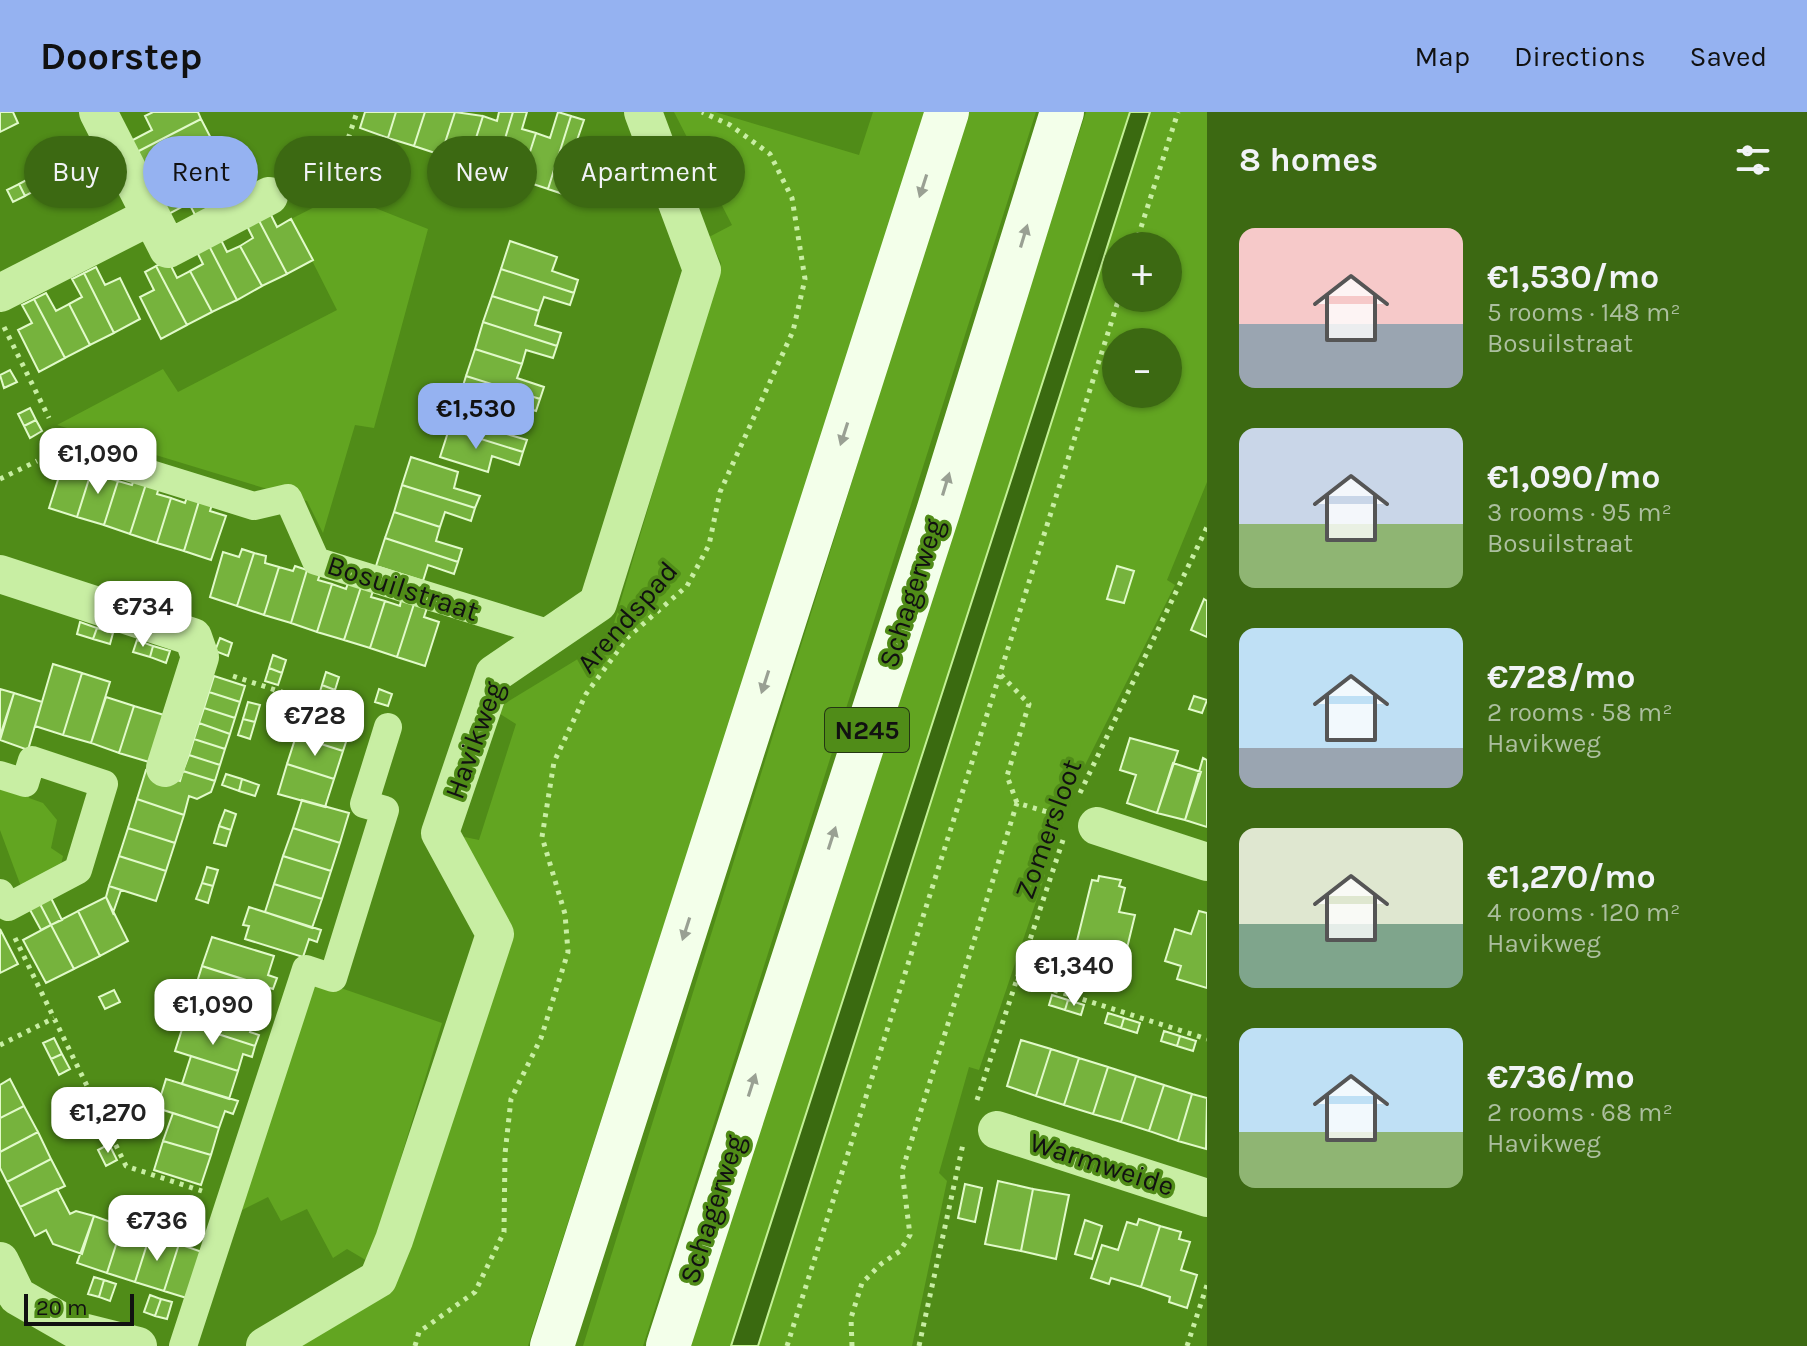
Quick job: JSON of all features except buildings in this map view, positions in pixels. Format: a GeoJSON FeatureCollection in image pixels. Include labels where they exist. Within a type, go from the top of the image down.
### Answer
{"type":"FeatureCollection","features":[{"type":"Feature","properties":{"kind":"main road"},"geometry":{"type":"LineString","coordinates":[[552,1346],[947,112]]}},
{"type":"Feature","properties":{"kind":"main road","name":"Schagerweg"},"geometry":{"type":"LineString","coordinates":[[668,1346],[938,512],[1062,112]]}},
{"type":"Feature","properties":{"kind":"street"},"geometry":{"type":"LineString","coordinates":[[98,112],[168,249],[269,196]]}},
{"type":"Feature","properties":{"kind":"street","name":"Havikweg"},"geometry":{"type":"LineString","coordinates":[[265,1346],[378,1279],[394,1240],[495,934],[440,833],[494,674],[598,603],[702,270],[643,112]]}},
{"type":"Feature","properties":{"kind":"street"},"geometry":{"type":"LineString","coordinates":[[0,293],[151,216]]}},
{"type":"Feature","properties":{"kind":"street","name":"Bosuilstraat"},"geometry":{"type":"LineString","coordinates":[[63,447],[254,506],[288,498],[316,561],[551,634]]}},
{"type":"Feature","properties":{"kind":"street"},"geometry":{"type":"LineString","coordinates":[[0,574],[193,637],[200,657],[165,768]]}},
{"type":"Feature","properties":{"kind":"street"},"geometry":{"type":"LineString","coordinates":[[183,1346],[306,969],[333,978],[385,810],[364,804],[388,727]]}},
{"type":"Feature","properties":{"kind":"street"},"geometry":{"type":"LineString","coordinates":[[0,775],[25,783],[32,760],[104,784],[78,870],[4,900]]}},
{"type":"Feature","properties":{"kind":"street"},"geometry":{"type":"LineString","coordinates":[[1077,821],[1207,862]]}},
{"type":"Feature","properties":{"kind":"street","name":"Warmweide"},"geometry":{"type":"LineString","coordinates":[[979,1124],[1207,1198]]}},
{"type":"Feature","properties":{"kind":"street"},"geometry":{"type":"LineString","coordinates":[[0,1261],[17,1296],[78,1331],[138,1346]]}},
{"type":"Feature","properties":{"kind":"path"},"geometry":{"type":"LineString","coordinates":[[269,196],[341,160],[357,112]]}},
{"type":"Feature","properties":{"kind":"path","name":"Arendspad"},"geometry":{"type":"LineString","coordinates":[[415,1346],[419,1332],[475,1292],[504,1232],[505,1154],[511,1099],[541,1038],[568,952],[565,914],[542,837],[554,762],[586,694],[628,637],[687,586],[709,545],[720,492],[793,331],[805,279],[792,198],[770,154],[730,125],[702,112]]}},
{"type":"Feature","properties":{"kind":"path"},"geometry":{"type":"LineString","coordinates":[[1139,232],[1178,112]]}},
{"type":"Feature","properties":{"kind":"path"},"geometry":{"type":"LineString","coordinates":[[787,1346],[1115,312]]}},
{"type":"Feature","properties":{"kind":"path"},"geometry":{"type":"LineString","coordinates":[[0,319],[63,447]]}},
{"type":"Feature","properties":{"kind":"path","name":"Zomersloot"},"geometry":{"type":"LineString","coordinates":[[919,1346],[1016,978],[1077,821],[1207,527]]}},
{"type":"Feature","properties":{"kind":"path"},"geometry":{"type":"LineString","coordinates":[[197,665],[388,727]]}},
{"type":"Feature","properties":{"kind":"path"},"geometry":{"type":"LineString","coordinates":[[852,1346],[851,1318],[862,1283],[900,1251],[910,1235],[902,1171],[1017,803],[1007,776],[1029,704],[1001,675]]}},
{"type":"Feature","properties":{"kind":"path"},"geometry":{"type":"LineString","coordinates":[[1017,803],[1077,821]]}},
{"type":"Feature","properties":{"kind":"path"},"geometry":{"type":"LineString","coordinates":[[4,900],[7,922],[126,1166],[230,1201]]}},
{"type":"Feature","properties":{"kind":"path"},"geometry":{"type":"LineString","coordinates":[[1016,978],[1207,1039]]}},
{"type":"Feature","properties":{"kind":"path"},"geometry":{"type":"LineString","coordinates":[[0,1045],[54,1018]]}},
{"type":"Feature","properties":{"kind":"path"},"geometry":{"type":"LineString","coordinates":[[1187,1346],[1207,1285]]}},
{"type":"Feature","properties":{"kind":"shaded area"},"geometry":{"type":"Polygon","coordinates":[[[674,112],[715,112],[859,155],[873,112],[927,112],[528,1346],[296,1346],[353,1312],[503,927],[455,835],[479,840],[516,724],[494,710],[609,640],[721,263],[709,237],[732,225],[723,208],[745,208],[745,136],[686,136],[674,112]]]}},
{"type":"Feature","properties":{"kind":"shaded area"},"geometry":{"type":"Polygon","coordinates":[[[967,112],[1036,112],[643,1346],[583,1346],[967,112]]]}},
{"type":"Feature","properties":{"kind":"shaded area"},"geometry":{"type":"Polygon","coordinates":[[[1086,112],[1130,112],[731,1346],[689,1346],[1086,112]]]}},
{"type":"Feature","properties":{"kind":"shaded area"},"geometry":{"type":"Polygon","coordinates":[[[1130,112],[1150,112],[1112,232],[1102,232],[1102,263],[758,1346],[731,1346],[1130,112]]]}},
{"type":"Feature","properties":{"kind":"shaded area"},"geometry":{"type":"Polygon","coordinates":[[[1150,112],[1207,112],[1207,482],[1167,580],[1175,585],[1083,769],[1074,766],[1039,869],[1045,875],[979,1070],[969,1067],[939,1173],[947,1181],[912,1346],[758,1346],[1102,263],[1102,312],[1182,312],[1182,232],[1112,232],[1150,112]]]}},
{"type":"Feature","properties":{"kind":"shaded area"},"geometry":{"type":"Polygon","coordinates":[[[313,208],[375,208],[428,229],[374,428],[355,425],[323,533],[307,501],[57,425],[163,369],[178,392],[337,310],[291,219],[313,208]]]}},
{"type":"Feature","properties":{"kind":"shaded area"},"geometry":{"type":"Polygon","coordinates":[[[0,785],[26,789],[29,798],[43,803],[57,820],[51,848],[63,856],[59,874],[23,892],[0,830],[0,785]]]}},
{"type":"Feature","properties":{"kind":"shaded area"},"geometry":{"type":"Polygon","coordinates":[[[309,977],[442,1023],[369,1262],[347,1249],[333,1258],[307,1209],[281,1221],[268,1197],[240,1211],[309,977]]]}}]}
